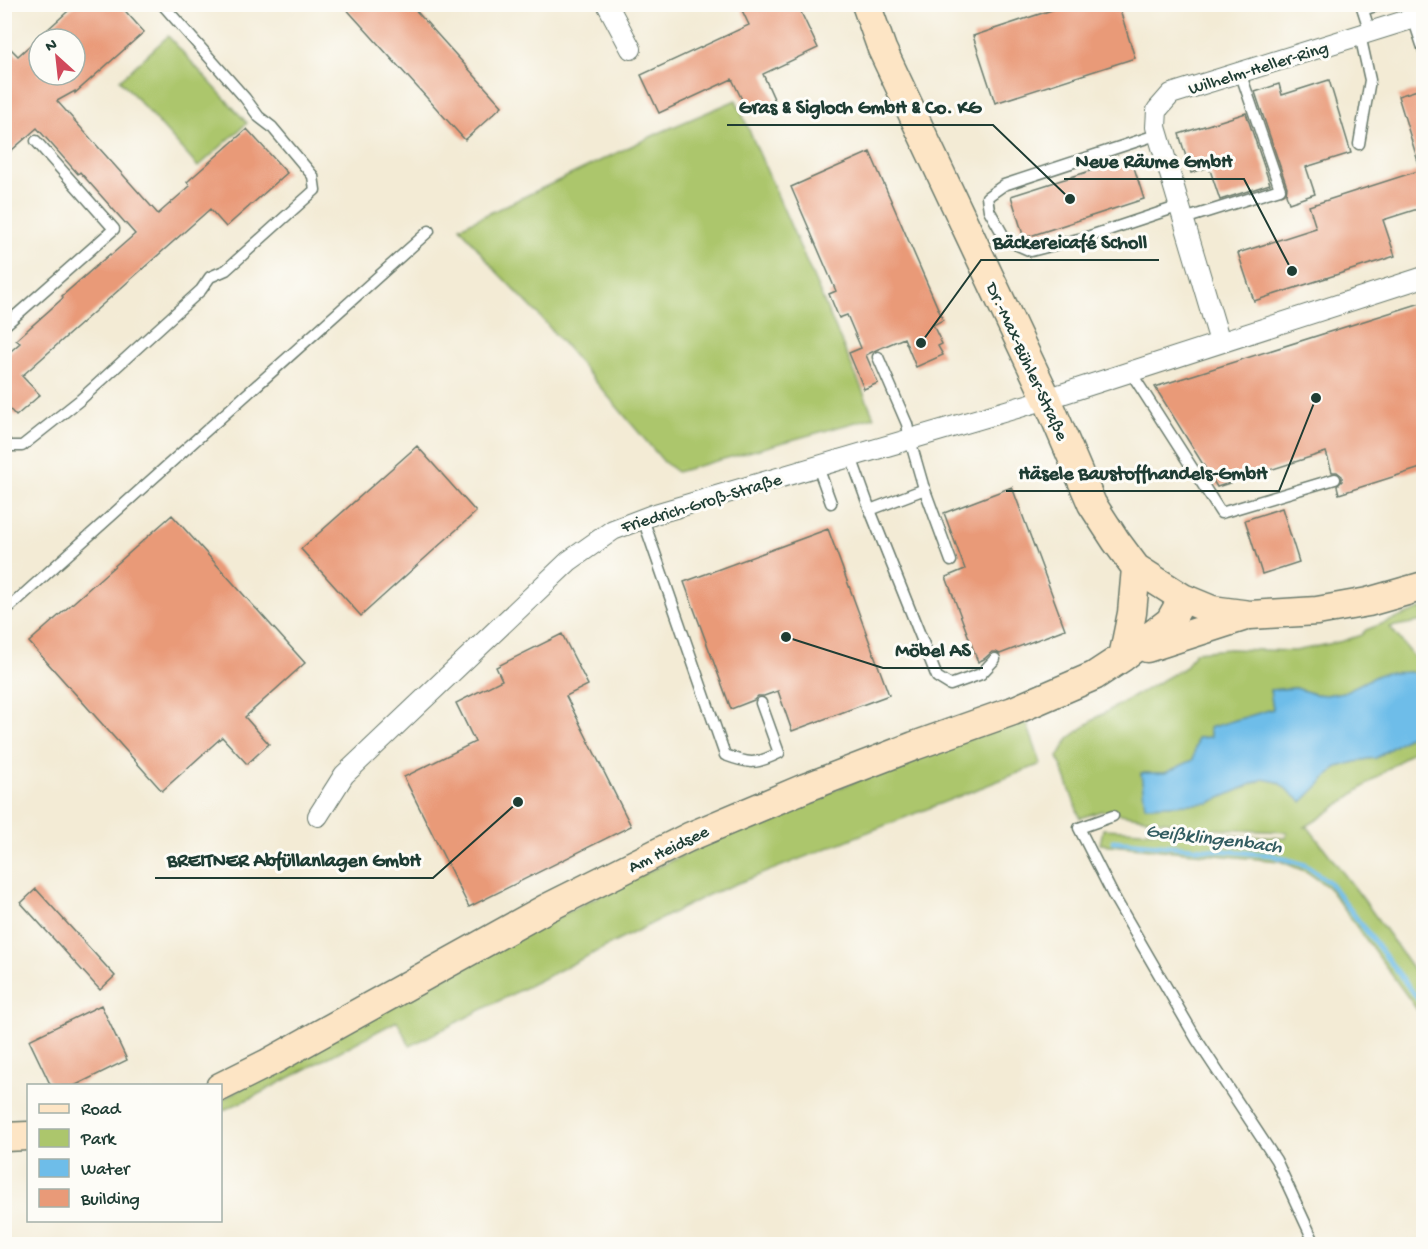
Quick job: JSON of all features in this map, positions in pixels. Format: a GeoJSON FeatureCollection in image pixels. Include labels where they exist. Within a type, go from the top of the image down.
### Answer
{"type":"FeatureCollection","features":[{"type":"Feature","properties":{"kind":"main road","name":"Dr.-Max-Bühler-Straße"},"geometry":{"type":"LineString","coordinates":[[866,4],[882,49],[1047,399],[1092,504],[1136,568],[1176,593],[1212,610],[1250,615],[1317,611],[1368,602],[1424,586]]}},
{"type":"Feature","properties":{"kind":"main road"},"geometry":{"type":"LineString","coordinates":[[1136,568],[1128,653],[1250,615]]}},
{"type":"Feature","properties":{"kind":"main road","name":"Am Heidsee"},"geometry":{"type":"LineString","coordinates":[[222,1086],[268,1064],[547,908],[689,837],[805,788],[1031,703],[1094,676],[1170,621],[1176,593]]}},
{"type":"Feature","properties":{"kind":"main road"},"geometry":{"type":"LineString","coordinates":[[4,1137],[27,1136]]}},
{"type":"Feature","properties":{"kind":"street"},"geometry":{"type":"LineString","coordinates":[[607,4],[631,49]]}},
{"type":"Feature","properties":{"kind":"street","name":"Wilhelm-Heller-Ring"},"geometry":{"type":"LineString","coordinates":[[1220,342],[1156,127],[1157,110],[1171,94],[1418,17]]}},
{"type":"Feature","properties":{"kind":"street"},"geometry":{"type":"LineString","coordinates":[[1047,399],[1424,277]]}},
{"type":"Feature","properties":{"kind":"street","name":"Friedrich-Groß-Straße"},"geometry":{"type":"LineString","coordinates":[[318,816],[344,775],[569,561],[613,530],[643,519],[1047,399]]}},
{"type":"Feature","properties":{"kind":"lane"},"geometry":{"type":"LineString","coordinates":[[4,442],[10,446],[22,446],[71,406],[201,290],[210,277],[226,270],[315,190],[313,176],[162,4]]}},
{"type":"Feature","properties":{"kind":"lane"},"geometry":{"type":"LineString","coordinates":[[1359,144],[1370,80],[1362,7],[1381,4]]}},
{"type":"Feature","properties":{"kind":"lane"},"geometry":{"type":"LineString","coordinates":[[1418,17],[1423,52]]}},
{"type":"Feature","properties":{"kind":"lane"},"geometry":{"type":"LineString","coordinates":[[1159,134],[1004,185],[987,197],[988,210],[1006,240],[1031,251],[1280,189],[1240,72]]}},
{"type":"Feature","properties":{"kind":"lane"},"geometry":{"type":"LineString","coordinates":[[4,326],[114,229],[36,141]]}},
{"type":"Feature","properties":{"kind":"lane"},"geometry":{"type":"LineString","coordinates":[[4,612],[429,231]]}},
{"type":"Feature","properties":{"kind":"lane"},"geometry":{"type":"LineString","coordinates":[[878,357],[907,424],[925,489],[951,561]]}},
{"type":"Feature","properties":{"kind":"lane"},"geometry":{"type":"LineString","coordinates":[[1130,372],[1221,513],[1335,479]]}},
{"type":"Feature","properties":{"kind":"lane"},"geometry":{"type":"LineString","coordinates":[[851,457],[937,677],[950,685],[969,680],[981,674],[995,659]]}},
{"type":"Feature","properties":{"kind":"lane"},"geometry":{"type":"LineString","coordinates":[[818,467],[831,504]]}},
{"type":"Feature","properties":{"kind":"lane"},"geometry":{"type":"LineString","coordinates":[[870,510],[925,489]]}},
{"type":"Feature","properties":{"kind":"lane"},"geometry":{"type":"LineString","coordinates":[[643,519],[725,755],[747,763],[767,759],[779,753],[761,703]]}},
{"type":"Feature","properties":{"kind":"lane"},"geometry":{"type":"LineString","coordinates":[[1113,816],[1079,828],[1113,895],[1197,1040],[1276,1160],[1315,1245]]}},
{"type":"Feature","properties":{"kind":"green space"},"geometry":{"type":"Polygon","coordinates":[[[168,36],[247,123],[198,167],[120,80],[168,36]]]}},
{"type":"Feature","properties":{"kind":"green space"},"geometry":{"type":"Polygon","coordinates":[[[736,100],[874,417],[677,472],[664,462],[460,227],[661,132],[736,100]]]}},
{"type":"Feature","properties":{"kind":"green space"},"geometry":{"type":"Polygon","coordinates":[[[1423,608],[1423,621],[1390,627],[1423,668],[1423,679],[1412,672],[1378,675],[1344,692],[1326,695],[1296,688],[1270,690],[1273,709],[1209,728],[1211,737],[1197,738],[1193,760],[1165,773],[1141,773],[1146,806],[1209,803],[1263,779],[1278,782],[1302,802],[1337,767],[1376,758],[1420,729],[1423,721],[1423,744],[1305,827],[1308,827],[1364,900],[1423,983],[1423,1018],[1328,887],[1307,872],[1280,861],[1100,844],[1103,829],[1286,838],[1287,832],[1213,829],[1101,811],[1080,818],[1058,757],[1069,738],[1099,716],[1186,667],[1195,652],[1229,649],[1295,651],[1361,635],[1366,630],[1423,608]]]}},
{"type":"Feature","properties":{"kind":"green space"},"geometry":{"type":"Polygon","coordinates":[[[1025,718],[1041,764],[708,895],[410,1046],[397,1021],[253,1097],[222,1111],[222,1099],[449,975],[622,884],[723,836],[895,766],[1025,718]]]}},
{"type":"Feature","properties":{"kind":"water"},"geometry":{"type":"Polygon","coordinates":[[[1412,672],[1423,679],[1423,721],[1420,729],[1376,758],[1337,767],[1302,802],[1278,782],[1263,779],[1209,803],[1145,806],[1141,773],[1165,773],[1193,760],[1197,738],[1211,737],[1209,728],[1273,709],[1270,690],[1296,688],[1326,695],[1344,692],[1378,675],[1412,672]]]}},
{"type":"Feature","properties":{"kind":"building"},"geometry":{"type":"Polygon","coordinates":[[[76,4],[119,4],[144,32],[87,82],[87,27],[50,27],[76,4]]]}},
{"type":"Feature","properties":{"kind":"building"},"geometry":{"type":"Polygon","coordinates":[[[342,4],[410,4],[502,106],[465,140],[342,4]]]}},
{"type":"Feature","properties":{"kind":"building"},"geometry":{"type":"Polygon","coordinates":[[[739,4],[797,4],[818,48],[763,74],[775,101],[749,114],[732,79],[659,113],[641,75],[749,25],[739,4]]]}},
{"type":"Feature","properties":{"kind":"building"},"geometry":{"type":"Polygon","coordinates":[[[1070,4],[1118,4],[1135,58],[995,103],[973,36],[1070,4]]]}},
{"type":"Feature","properties":{"kind":"building"},"geometry":{"type":"Polygon","coordinates":[[[4,42],[18,56],[27,48],[27,87],[82,87],[75,93],[75,91],[57,101],[158,214],[190,186],[187,182],[247,129],[287,173],[226,227],[210,209],[22,376],[40,395],[16,416],[4,403],[4,357],[20,343],[16,340],[63,298],[62,296],[135,234],[37,128],[4,157],[4,42]]]}},
{"type":"Feature","properties":{"kind":"building"},"geometry":{"type":"Polygon","coordinates":[[[1329,80],[1351,153],[1306,167],[1315,194],[1289,203],[1286,194],[1287,187],[1255,92],[1279,84],[1282,95],[1329,80]]]}},
{"type":"Feature","properties":{"kind":"building"},"geometry":{"type":"Polygon","coordinates":[[[1424,88],[1424,168],[1420,168],[1398,96],[1424,88]]]}},
{"type":"Feature","properties":{"kind":"building"},"geometry":{"type":"Polygon","coordinates":[[[1246,113],[1270,184],[1220,200],[1209,167],[1191,173],[1179,134],[1246,113]]]}},
{"type":"Feature","properties":{"kind":"building"},"geometry":{"type":"Polygon","coordinates":[[[870,152],[943,320],[933,325],[942,344],[938,346],[943,355],[916,367],[904,338],[876,350],[866,355],[878,383],[864,389],[849,353],[861,348],[847,315],[839,318],[829,294],[836,291],[791,187],[870,152]]]}},
{"type":"Feature","properties":{"kind":"building"},"geometry":{"type":"Polygon","coordinates":[[[1131,158],[1144,199],[1024,238],[1011,196],[1131,158]]]}},
{"type":"Feature","properties":{"kind":"building"},"geometry":{"type":"Polygon","coordinates":[[[1424,169],[1424,207],[1383,220],[1395,256],[1254,301],[1238,253],[1316,228],[1309,206],[1424,169]]]}},
{"type":"Feature","properties":{"kind":"building"},"geometry":{"type":"Polygon","coordinates":[[[1424,302],[1424,467],[1339,494],[1337,486],[1342,481],[1342,476],[1337,472],[1332,472],[1326,452],[1217,487],[1155,387],[1424,302]]]}},
{"type":"Feature","properties":{"kind":"building"},"geometry":{"type":"Polygon","coordinates":[[[417,446],[476,512],[361,616],[301,549],[417,446]]]}},
{"type":"Feature","properties":{"kind":"building"},"geometry":{"type":"Polygon","coordinates":[[[1012,487],[1065,629],[1000,654],[992,652],[978,662],[946,577],[965,569],[944,513],[1012,487]]]}},
{"type":"Feature","properties":{"kind":"building"},"geometry":{"type":"Polygon","coordinates":[[[1282,508],[1299,562],[1262,574],[1245,520],[1282,508]]]}},
{"type":"Feature","properties":{"kind":"building"},"geometry":{"type":"Polygon","coordinates":[[[172,515],[305,663],[245,717],[269,744],[247,764],[222,737],[162,791],[29,642],[172,515]]]}},
{"type":"Feature","properties":{"kind":"building"},"geometry":{"type":"Polygon","coordinates":[[[828,529],[889,695],[792,731],[778,691],[758,696],[754,700],[731,709],[684,582],[828,529]]]}},
{"type":"Feature","properties":{"kind":"building"},"geometry":{"type":"Polygon","coordinates":[[[562,634],[588,685],[566,696],[631,826],[469,907],[404,777],[475,742],[456,703],[502,680],[496,667],[562,634]]]}},
{"type":"Feature","properties":{"kind":"building"},"geometry":{"type":"Polygon","coordinates":[[[36,889],[115,976],[100,990],[21,903],[36,889]]]}},
{"type":"Feature","properties":{"kind":"building"},"geometry":{"type":"Polygon","coordinates":[[[101,1005],[127,1060],[78,1084],[50,1084],[29,1040],[101,1005]]]}},
{"type":"Feature","properties":{"kind":"waterway","name":"Geißklingenbach"},"geometry":{"type":"LineString","coordinates":[[1113,841],[1272,855],[1305,865],[1329,882],[1424,1007]]}},
{"type":"Feature","properties":{"kind":"place","name":"Gras & Sigloch GmbH & Co. KG"},"geometry":{"type":"Point","coordinates":[1070,199]}},
{"type":"Feature","properties":{"kind":"place","name":"Neue Räume GmbH"},"geometry":{"type":"Point","coordinates":[1292,271]}},
{"type":"Feature","properties":{"kind":"place","name":"Bäckereicafé Scholl"},"geometry":{"type":"Point","coordinates":[921,343]}},
{"type":"Feature","properties":{"kind":"place","name":"Häsele Baustoffhandels-GmbH"},"geometry":{"type":"Point","coordinates":[1316,398]}},
{"type":"Feature","properties":{"kind":"place","name":"Möbel AS"},"geometry":{"type":"Point","coordinates":[786,637]}},
{"type":"Feature","properties":{"kind":"place","name":"BREITNER Abfüllanlagen GmbH"},"geometry":{"type":"Point","coordinates":[518,802]}}]}
